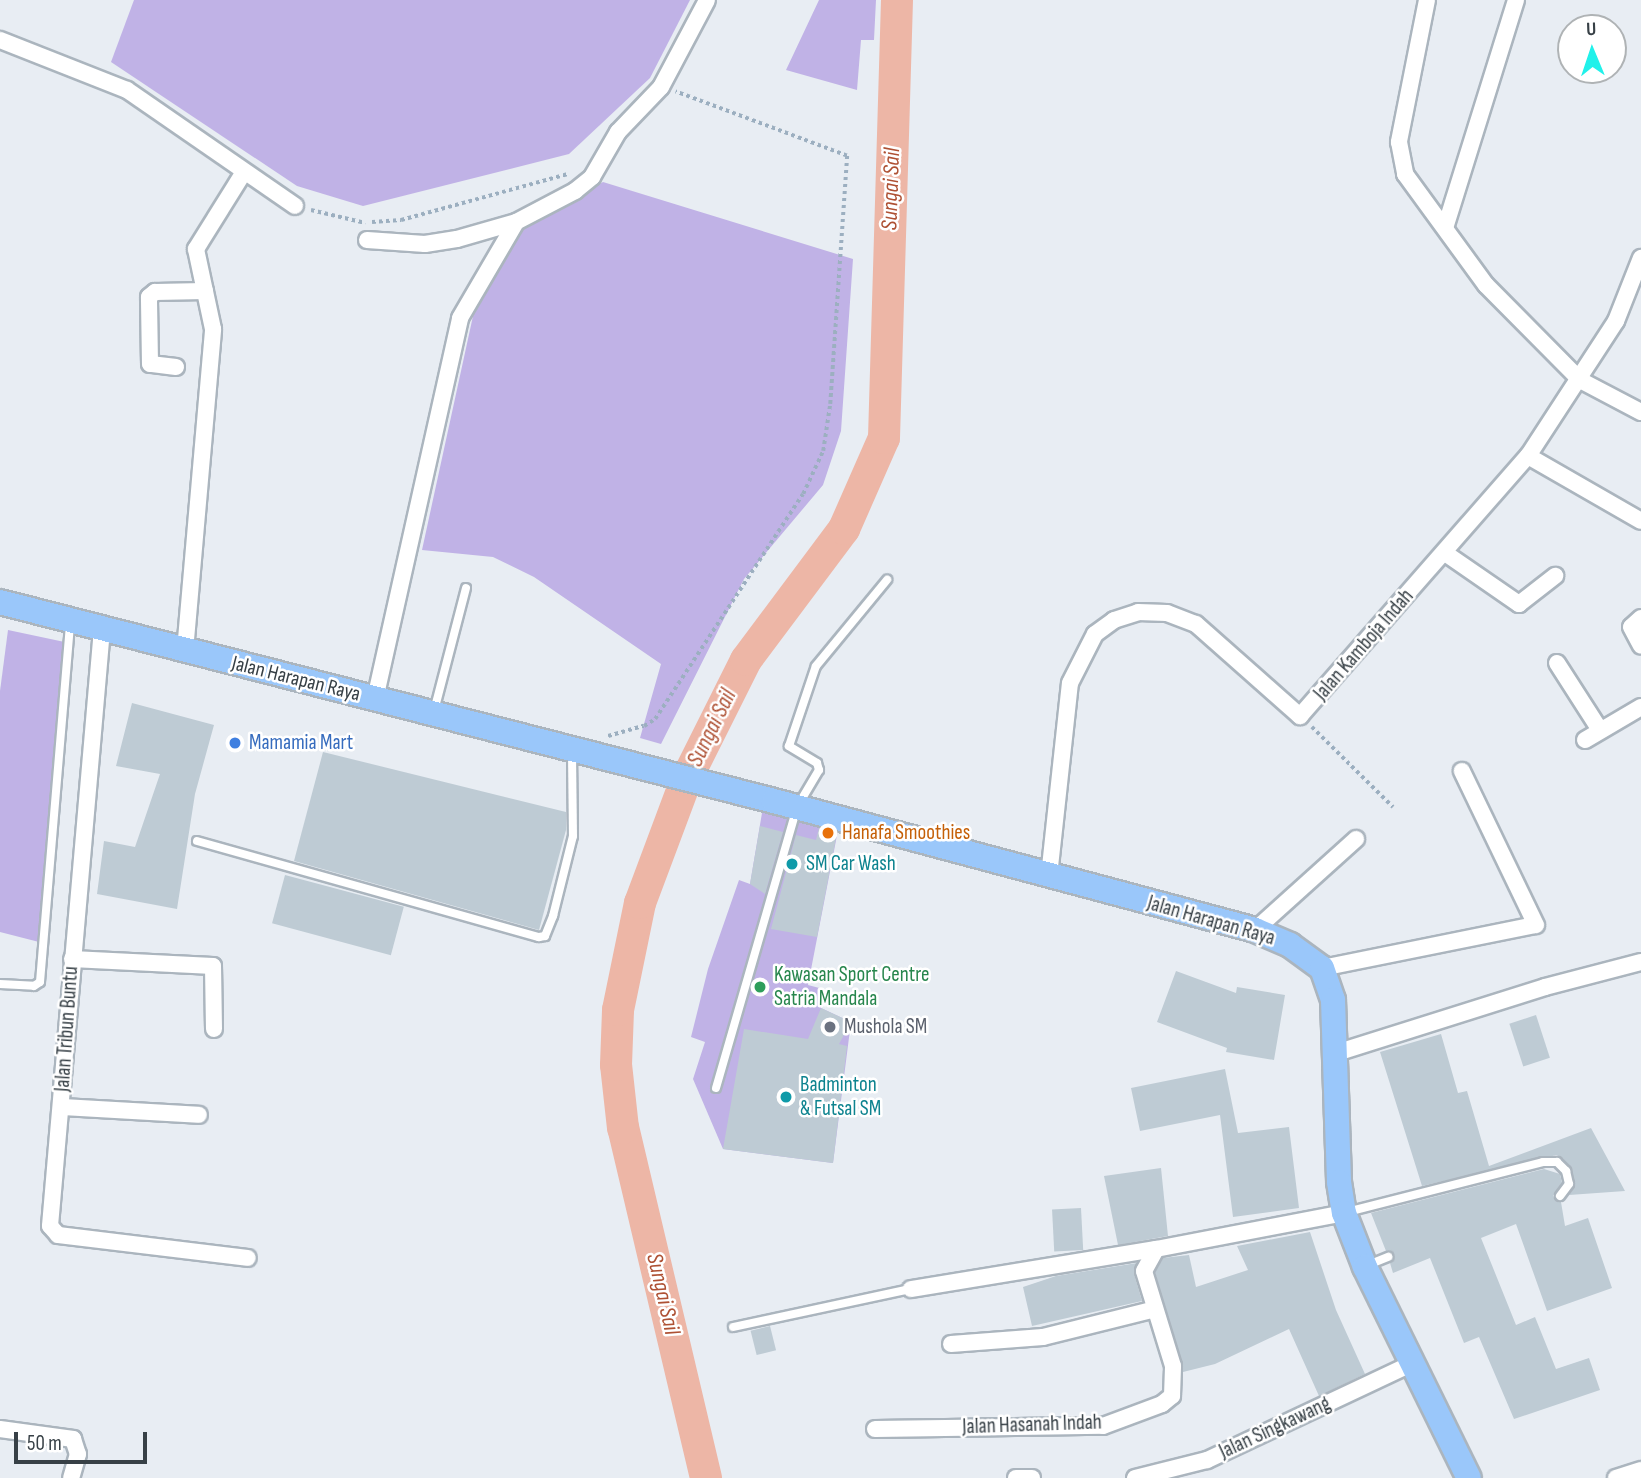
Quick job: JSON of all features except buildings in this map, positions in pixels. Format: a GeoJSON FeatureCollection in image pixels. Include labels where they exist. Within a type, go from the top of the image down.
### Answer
{"type":"FeatureCollection","features":[{"type":"Feature","properties":{"kind":"main road","name":"Jalan Harapan Raya"},"geometry":{"type":"LineString","coordinates":[[0,602],[785,804],[1255,930],[1290,945],[1322,968]]}},
{"type":"Feature","properties":{"kind":"main road"},"geometry":{"type":"LineString","coordinates":[[1322,968],[1333,1000],[1339,1182],[1344,1213],[1364,1267],[1469,1478]]}},
{"type":"Feature","properties":{"kind":"street"},"geometry":{"type":"LineString","coordinates":[[367,240],[425,244],[516,222],[546,208],[592,177],[618,132],[661,87],[707,0]]}},
{"type":"Feature","properties":{"kind":"street"},"geometry":{"type":"LineString","coordinates":[[1427,0],[1399,158],[1486,285],[1580,380],[1641,412]]}},
{"type":"Feature","properties":{"kind":"street"},"geometry":{"type":"LineString","coordinates":[[1445,228],[1516,0]]}},
{"type":"Feature","properties":{"kind":"street"},"geometry":{"type":"LineString","coordinates":[[0,40],[127,90],[295,206]]}},
{"type":"Feature","properties":{"kind":"street"},"geometry":{"type":"LineString","coordinates":[[185,650],[213,337],[197,243],[244,172]]}},
{"type":"Feature","properties":{"kind":"street"},"geometry":{"type":"LineString","coordinates":[[375,699],[460,318],[516,222]]}},
{"type":"Feature","properties":{"kind":"street","name":"Jalan Kamboja Indah"},"geometry":{"type":"LineString","coordinates":[[1049,876],[1070,683],[1095,634],[1114,620],[1138,612],[1167,613],[1196,624],[1300,716],[1528,456],[1616,321],[1641,258]]}},
{"type":"Feature","properties":{"kind":"street"},"geometry":{"type":"LineString","coordinates":[[176,367],[150,363],[149,297],[155,292],[205,291]]}},
{"type":"Feature","properties":{"kind":"street"},"geometry":{"type":"LineString","coordinates":[[1528,456],[1641,521]]}},
{"type":"Feature","properties":{"kind":"street"},"geometry":{"type":"LineString","coordinates":[[1445,553],[1519,604],[1555,576]]}},
{"type":"Feature","properties":{"kind":"street"},"geometry":{"type":"LineString","coordinates":[[1641,618],[1632,627],[1641,646]]}},
{"type":"Feature","properties":{"kind":"street","name":"Jalan Tribun Buntu"},"geometry":{"type":"LineString","coordinates":[[102,629],[50,1226],[54,1234],[248,1258]]}},
{"type":"Feature","properties":{"kind":"street"},"geometry":{"type":"LineString","coordinates":[[1557,663],[1600,730]]}},
{"type":"Feature","properties":{"kind":"street"},"geometry":{"type":"LineString","coordinates":[[1585,740],[1641,707]]}},
{"type":"Feature","properties":{"kind":"street"},"geometry":{"type":"LineString","coordinates":[[1322,968],[1536,925],[1462,771]]}},
{"type":"Feature","properties":{"kind":"street"},"geometry":{"type":"LineString","coordinates":[[1255,930],[1356,839]]}},
{"type":"Feature","properties":{"kind":"street"},"geometry":{"type":"LineString","coordinates":[[72,959],[213,966],[214,1030]]}},
{"type":"Feature","properties":{"kind":"street"},"geometry":{"type":"LineString","coordinates":[[1336,1054],[1545,987],[1641,962]]}},
{"type":"Feature","properties":{"kind":"street"},"geometry":{"type":"LineString","coordinates":[[62,1107],[199,1115]]}},
{"type":"Feature","properties":{"kind":"street"},"geometry":{"type":"LineString","coordinates":[[911,1289],[1156,1249],[1344,1213]]}},
{"type":"Feature","properties":{"kind":"street","name":"Jalan Hasanah Indah"},"geometry":{"type":"LineString","coordinates":[[875,1429],[1103,1426],[1162,1404],[1172,1396],[1174,1374],[1144,1271],[1156,1249]]}},
{"type":"Feature","properties":{"kind":"street"},"geometry":{"type":"LineString","coordinates":[[951,1344],[1043,1337],[1155,1309]]}},
{"type":"Feature","properties":{"kind":"street","name":"Jalan Singkawang"},"geometry":{"type":"LineString","coordinates":[[1135,1478],[1207,1460],[1411,1364]]}},
{"type":"Feature","properties":{"kind":"street"},"geometry":{"type":"LineString","coordinates":[[0,1429],[73,1439],[78,1454],[71,1478]]}},
{"type":"Feature","properties":{"kind":"street"},"geometry":{"type":"LineString","coordinates":[[1616,1478],[1641,1470]]}},
{"type":"Feature","properties":{"kind":"street"},"geometry":{"type":"LineString","coordinates":[[1016,1478],[1032,1478]]}},
{"type":"Feature","properties":{"kind":"lane"},"geometry":{"type":"LineString","coordinates":[[716,1088],[785,804],[819,770],[817,763],[789,746],[816,666],[887,580]]}},
{"type":"Feature","properties":{"kind":"lane"},"geometry":{"type":"LineString","coordinates":[[433,714],[466,588]]}},
{"type":"Feature","properties":{"kind":"lane"},"geometry":{"type":"LineString","coordinates":[[0,984],[34,986],[40,982],[70,621]]}},
{"type":"Feature","properties":{"kind":"lane"},"geometry":{"type":"LineString","coordinates":[[197,841],[534,937],[545,936],[565,874],[574,828],[582,751]]}},
{"type":"Feature","properties":{"kind":"lane"},"geometry":{"type":"LineString","coordinates":[[1344,1213],[1543,1162],[1557,1162],[1566,1171],[1569,1184],[1560,1196]]}},
{"type":"Feature","properties":{"kind":"lane"},"geometry":{"type":"LineString","coordinates":[[1364,1267],[1388,1257]]}},
{"type":"Feature","properties":{"kind":"lane"},"geometry":{"type":"LineString","coordinates":[[733,1327],[911,1289]]}},
{"type":"Feature","properties":{"kind":"path"},"geometry":{"type":"LineString","coordinates":[[582,751],[610,734],[644,726],[655,719],[803,494],[823,451],[830,404],[846,156],[661,87]]}},
{"type":"Feature","properties":{"kind":"path"},"geometry":{"type":"LineString","coordinates":[[295,206],[360,223],[401,220],[574,171]]}},
{"type":"Feature","properties":{"kind":"path"},"geometry":{"type":"LineString","coordinates":[[1300,716],[1393,807]]}},
{"type":"Feature","properties":{"kind":"shaded area"},"geometry":{"type":"Polygon","coordinates":[[[134,0],[690,0],[650,78],[569,154],[363,206],[297,186],[111,62],[134,0]]]}},
{"type":"Feature","properties":{"kind":"shaded area"},"geometry":{"type":"Polygon","coordinates":[[[819,0],[876,0],[874,40],[861,40],[857,90],[786,70],[819,0]]]}},
{"type":"Feature","properties":{"kind":"shaded area"},"geometry":{"type":"Polygon","coordinates":[[[603,182],[853,259],[841,431],[823,485],[744,579],[661,744],[640,738],[661,664],[534,577],[493,557],[422,550],[473,316],[523,229],[603,182]]]}},
{"type":"Feature","properties":{"kind":"shaded area"},"geometry":{"type":"Polygon","coordinates":[[[8,630],[74,644],[39,942],[0,932],[0,691],[8,630]]]}},
{"type":"Feature","properties":{"kind":"shaded area","name":"Kawasan Sport Centre Satria Mandala"},"geometry":{"type":"Polygon","coordinates":[[[763,807],[839,825],[808,985],[823,989],[821,1008],[851,1022],[833,1163],[723,1149],[693,1079],[705,1042],[691,1037],[708,969],[739,880],[750,884],[763,807]]]}},
{"type":"Feature","properties":{"kind":"waterway","name":"Sungai Sail"},"geometry":{"type":"LineString","coordinates":[[706,1478],[623,1128],[616,1065],[618,1010],[640,903],[686,780],[746,660],[844,529],[884,438],[897,0]]}},
{"type":"Feature","properties":{"kind":"place","name":"Mamamia Mart"},"geometry":{"type":"Point","coordinates":[235,743]}},
{"type":"Feature","properties":{"kind":"place","name":"Hanafa Smoothies"},"geometry":{"type":"Point","coordinates":[828,833]}},
{"type":"Feature","properties":{"kind":"place","name":"SM Car Wash"},"geometry":{"type":"Point","coordinates":[792,864]}},
{"type":"Feature","properties":{"kind":"place","name":"Kawasan Sport Centre Satria Mandala"},"geometry":{"type":"Point","coordinates":[760,987]}},
{"type":"Feature","properties":{"kind":"place","name":"Mushola SM"},"geometry":{"type":"Point","coordinates":[830,1027]}},
{"type":"Feature","properties":{"kind":"place","name":"Badminton & Futsal SM"},"geometry":{"type":"Point","coordinates":[786,1097]}}]}
